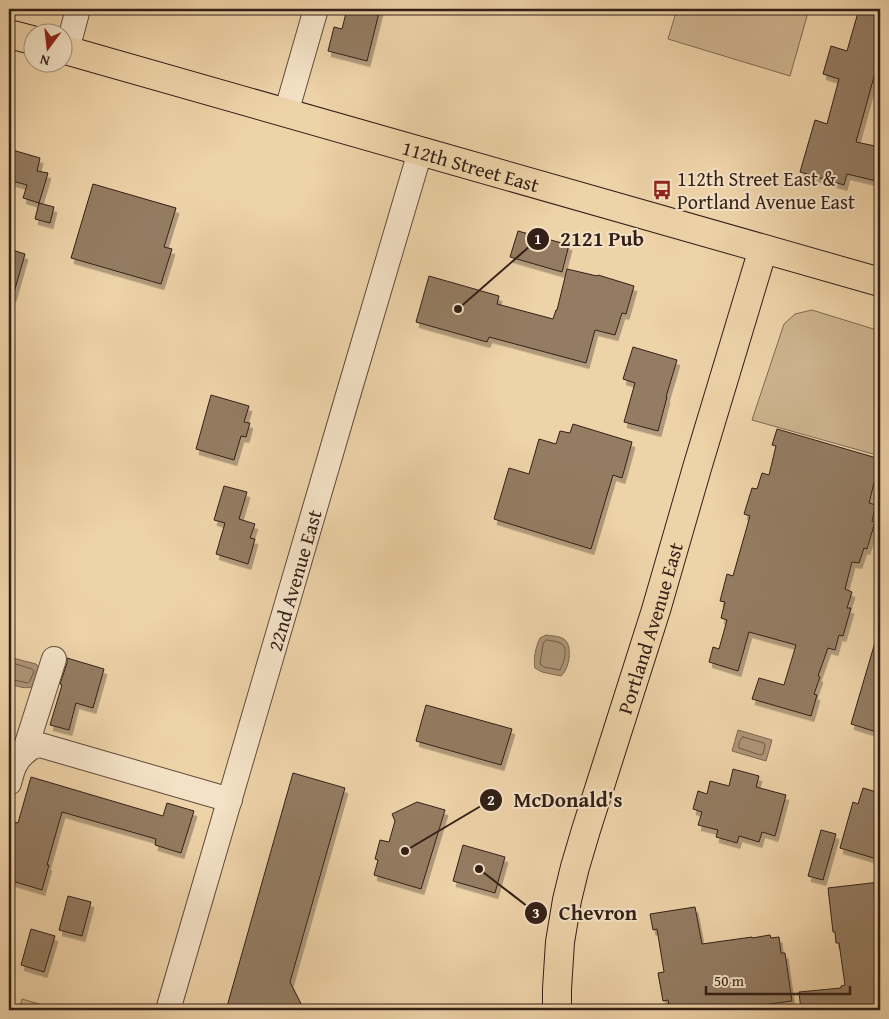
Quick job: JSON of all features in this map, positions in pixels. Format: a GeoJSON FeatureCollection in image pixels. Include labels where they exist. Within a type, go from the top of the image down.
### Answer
{"type":"FeatureCollection","features":[{"type":"Feature","properties":{"kind":"main road"},"geometry":{"type":"LineString","coordinates":[[9,34],[22,37]]}},
{"type":"Feature","properties":{"kind":"main road","name":"112th Street East"},"geometry":{"type":"LineString","coordinates":[[72,52],[880,282]]}},
{"type":"Feature","properties":{"kind":"main road","name":"Portland Avenue East"},"geometry":{"type":"LineString","coordinates":[[557,1010],[560,942],[575,868],[656,610],[763,249]]}},
{"type":"Feature","properties":{"kind":"street"},"geometry":{"type":"LineString","coordinates":[[72,28],[78,9]]}},
{"type":"Feature","properties":{"kind":"street"},"geometry":{"type":"LineString","coordinates":[[286,113],[316,9]]}},
{"type":"Feature","properties":{"kind":"street","name":"22nd Avenue East"},"geometry":{"type":"LineString","coordinates":[[168,1010],[420,152]]}},
{"type":"Feature","properties":{"kind":"street"},"geometry":{"type":"LineString","coordinates":[[24,753],[54,658]]}},
{"type":"Feature","properties":{"kind":"street"},"geometry":{"type":"LineString","coordinates":[[9,783],[18,758],[32,747],[40,745],[230,800]]}},
{"type":"Feature","properties":{"kind":"shaded area"},"geometry":{"type":"Polygon","coordinates":[[[677,9],[809,9],[790,76],[668,39],[677,9]]]}},
{"type":"Feature","properties":{"kind":"shaded area"},"geometry":{"type":"Polygon","coordinates":[[[812,310],[880,331],[880,456],[752,420],[784,324],[795,314],[812,310]]]}},
{"type":"Feature","properties":{"kind":"shaded area"},"geometry":{"type":"Polygon","coordinates":[[[22,999],[59,1010],[19,1010],[22,999]]]}},
{"type":"Feature","properties":{"kind":"water"},"geometry":{"type":"Polygon","coordinates":[[[546,635],[556,636],[565,640],[569,648],[566,669],[561,676],[542,672],[535,668],[537,645],[540,638],[546,635]]]}},
{"type":"Feature","properties":{"kind":"water"},"geometry":{"type":"Polygon","coordinates":[[[9,657],[36,664],[39,667],[34,686],[25,688],[9,684],[9,657]]]}},
{"type":"Feature","properties":{"kind":"water"},"geometry":{"type":"Polygon","coordinates":[[[738,730],[772,740],[766,761],[732,751],[738,730]]]}},
{"type":"Feature","properties":{"kind":"building"},"geometry":{"type":"Polygon","coordinates":[[[347,9],[380,9],[367,61],[328,51],[334,27],[342,29],[347,9]]]}},
{"type":"Feature","properties":{"kind":"building"},"geometry":{"type":"Polygon","coordinates":[[[859,9],[880,9],[880,55],[856,142],[880,147],[880,182],[847,174],[844,185],[800,172],[815,120],[827,124],[839,79],[823,74],[831,46],[847,51],[859,9]]]}},
{"type":"Feature","properties":{"kind":"building"},"geometry":{"type":"Polygon","coordinates":[[[9,149],[40,158],[37,171],[48,173],[39,203],[23,198],[27,185],[9,180],[9,149]]]}},
{"type":"Feature","properties":{"kind":"building"},"geometry":{"type":"Polygon","coordinates":[[[93,184],[176,208],[164,247],[172,249],[161,284],[71,258],[93,184]]]}},
{"type":"Feature","properties":{"kind":"building"},"geometry":{"type":"Polygon","coordinates":[[[39,203],[54,207],[50,223],[35,219],[39,203]]]}},
{"type":"Feature","properties":{"kind":"building"},"geometry":{"type":"Polygon","coordinates":[[[518,231],[569,245],[562,272],[510,257],[518,231]]]}},
{"type":"Feature","properties":{"kind":"building"},"geometry":{"type":"Polygon","coordinates":[[[9,249],[25,254],[13,296],[9,295],[9,249]]]}},
{"type":"Feature","properties":{"kind":"building"},"geometry":{"type":"Polygon","coordinates":[[[567,269],[598,275],[634,286],[626,314],[622,313],[615,335],[595,330],[586,363],[489,337],[487,342],[416,322],[429,276],[499,296],[497,304],[553,319],[567,269]]]}},
{"type":"Feature","properties":{"kind":"building"},"geometry":{"type":"Polygon","coordinates":[[[633,347],[677,360],[658,431],[624,422],[635,383],[623,379],[633,347]]]}},
{"type":"Feature","properties":{"kind":"building"},"geometry":{"type":"Polygon","coordinates":[[[211,395],[249,406],[244,422],[250,423],[246,437],[241,436],[234,460],[196,449],[211,395]]]}},
{"type":"Feature","properties":{"kind":"building"},"geometry":{"type":"Polygon","coordinates":[[[573,424],[632,442],[622,478],[613,475],[591,549],[494,519],[509,468],[529,474],[539,439],[556,444],[560,431],[570,433],[573,424]]]}},
{"type":"Feature","properties":{"kind":"building"},"geometry":{"type":"Polygon","coordinates":[[[777,429],[880,459],[880,476],[876,475],[869,503],[876,505],[872,521],[875,522],[867,549],[864,548],[859,563],[852,562],[845,589],[852,592],[847,608],[851,608],[843,636],[839,635],[835,650],[828,648],[818,676],[820,677],[814,694],[817,695],[811,716],[752,699],[759,678],[784,685],[796,645],[749,632],[738,671],[709,662],[713,647],[719,649],[727,620],[721,618],[725,602],[720,601],[727,574],[733,576],[750,516],[744,514],[752,488],[757,489],[762,473],[769,475],[776,446],[772,445],[777,429]]]}},
{"type":"Feature","properties":{"kind":"building"},"geometry":{"type":"Polygon","coordinates":[[[224,486],[247,492],[239,519],[255,524],[250,538],[255,539],[248,564],[216,554],[225,523],[214,520],[224,486]]]}},
{"type":"Feature","properties":{"kind":"building"},"geometry":{"type":"Polygon","coordinates":[[[876,639],[880,639],[880,733],[851,724],[876,639]]]}},
{"type":"Feature","properties":{"kind":"building"},"geometry":{"type":"Polygon","coordinates":[[[67,658],[104,669],[93,708],[76,703],[69,730],[50,725],[62,685],[60,684],[67,658]]]}},
{"type":"Feature","properties":{"kind":"building"},"geometry":{"type":"Polygon","coordinates":[[[426,705],[512,729],[501,765],[416,741],[426,705]]]}},
{"type":"Feature","properties":{"kind":"building"},"geometry":{"type":"Polygon","coordinates":[[[733,769],[759,776],[756,787],[786,795],[775,836],[762,832],[759,842],[739,836],[737,843],[716,837],[718,830],[698,825],[702,812],[693,809],[698,791],[707,794],[710,781],[729,786],[733,769]]]}},
{"type":"Feature","properties":{"kind":"building"},"geometry":{"type":"Polygon","coordinates":[[[293,773],[345,788],[290,982],[304,1010],[226,1010],[293,773]]]}},
{"type":"Feature","properties":{"kind":"building"},"geometry":{"type":"Polygon","coordinates":[[[31,777],[163,816],[167,803],[194,811],[181,853],[155,845],[156,839],[62,812],[42,890],[9,880],[9,842],[15,822],[18,823],[31,777]]]}},
{"type":"Feature","properties":{"kind":"building"},"geometry":{"type":"Polygon","coordinates":[[[863,788],[880,793],[880,860],[840,848],[853,802],[858,804],[863,788]]]}},
{"type":"Feature","properties":{"kind":"building"},"geometry":{"type":"Polygon","coordinates":[[[417,802],[445,810],[421,889],[374,875],[378,860],[375,859],[380,840],[389,842],[395,821],[392,814],[417,802]]]}},
{"type":"Feature","properties":{"kind":"building"},"geometry":{"type":"Polygon","coordinates":[[[821,830],[836,834],[823,880],[808,876],[821,830]]]}},
{"type":"Feature","properties":{"kind":"building"},"geometry":{"type":"Polygon","coordinates":[[[463,845],[505,857],[495,893],[453,881],[463,845]]]}},
{"type":"Feature","properties":{"kind":"building"},"geometry":{"type":"Polygon","coordinates":[[[880,882],[880,1010],[848,1010],[847,1008],[801,1010],[799,992],[841,988],[841,986],[845,985],[839,943],[836,943],[835,932],[833,932],[828,888],[880,882]]]}},
{"type":"Feature","properties":{"kind":"building"},"geometry":{"type":"Polygon","coordinates":[[[68,896],[91,902],[82,936],[59,930],[68,896]]]}},
{"type":"Feature","properties":{"kind":"building"},"geometry":{"type":"Polygon","coordinates":[[[695,907],[702,944],[770,935],[771,938],[779,937],[781,953],[785,953],[792,1001],[742,1010],[670,1010],[668,1000],[663,1001],[658,973],[664,972],[657,929],[653,930],[650,914],[695,907]]]}},
{"type":"Feature","properties":{"kind":"building"},"geometry":{"type":"Polygon","coordinates":[[[31,929],[55,936],[44,972],[21,965],[31,929]]]}},
{"type":"Feature","properties":{"kind":"place","name":"112th Street East & Portland Avenue East"},"geometry":{"type":"Point","coordinates":[662,190]}},
{"type":"Feature","properties":{"kind":"place","name":"2121 Pub"},"geometry":{"type":"Point","coordinates":[458,309]}},
{"type":"Feature","properties":{"kind":"place","name":"McDonald's"},"geometry":{"type":"Point","coordinates":[405,851]}},
{"type":"Feature","properties":{"kind":"place","name":"Chevron"},"geometry":{"type":"Point","coordinates":[479,869]}}]}
